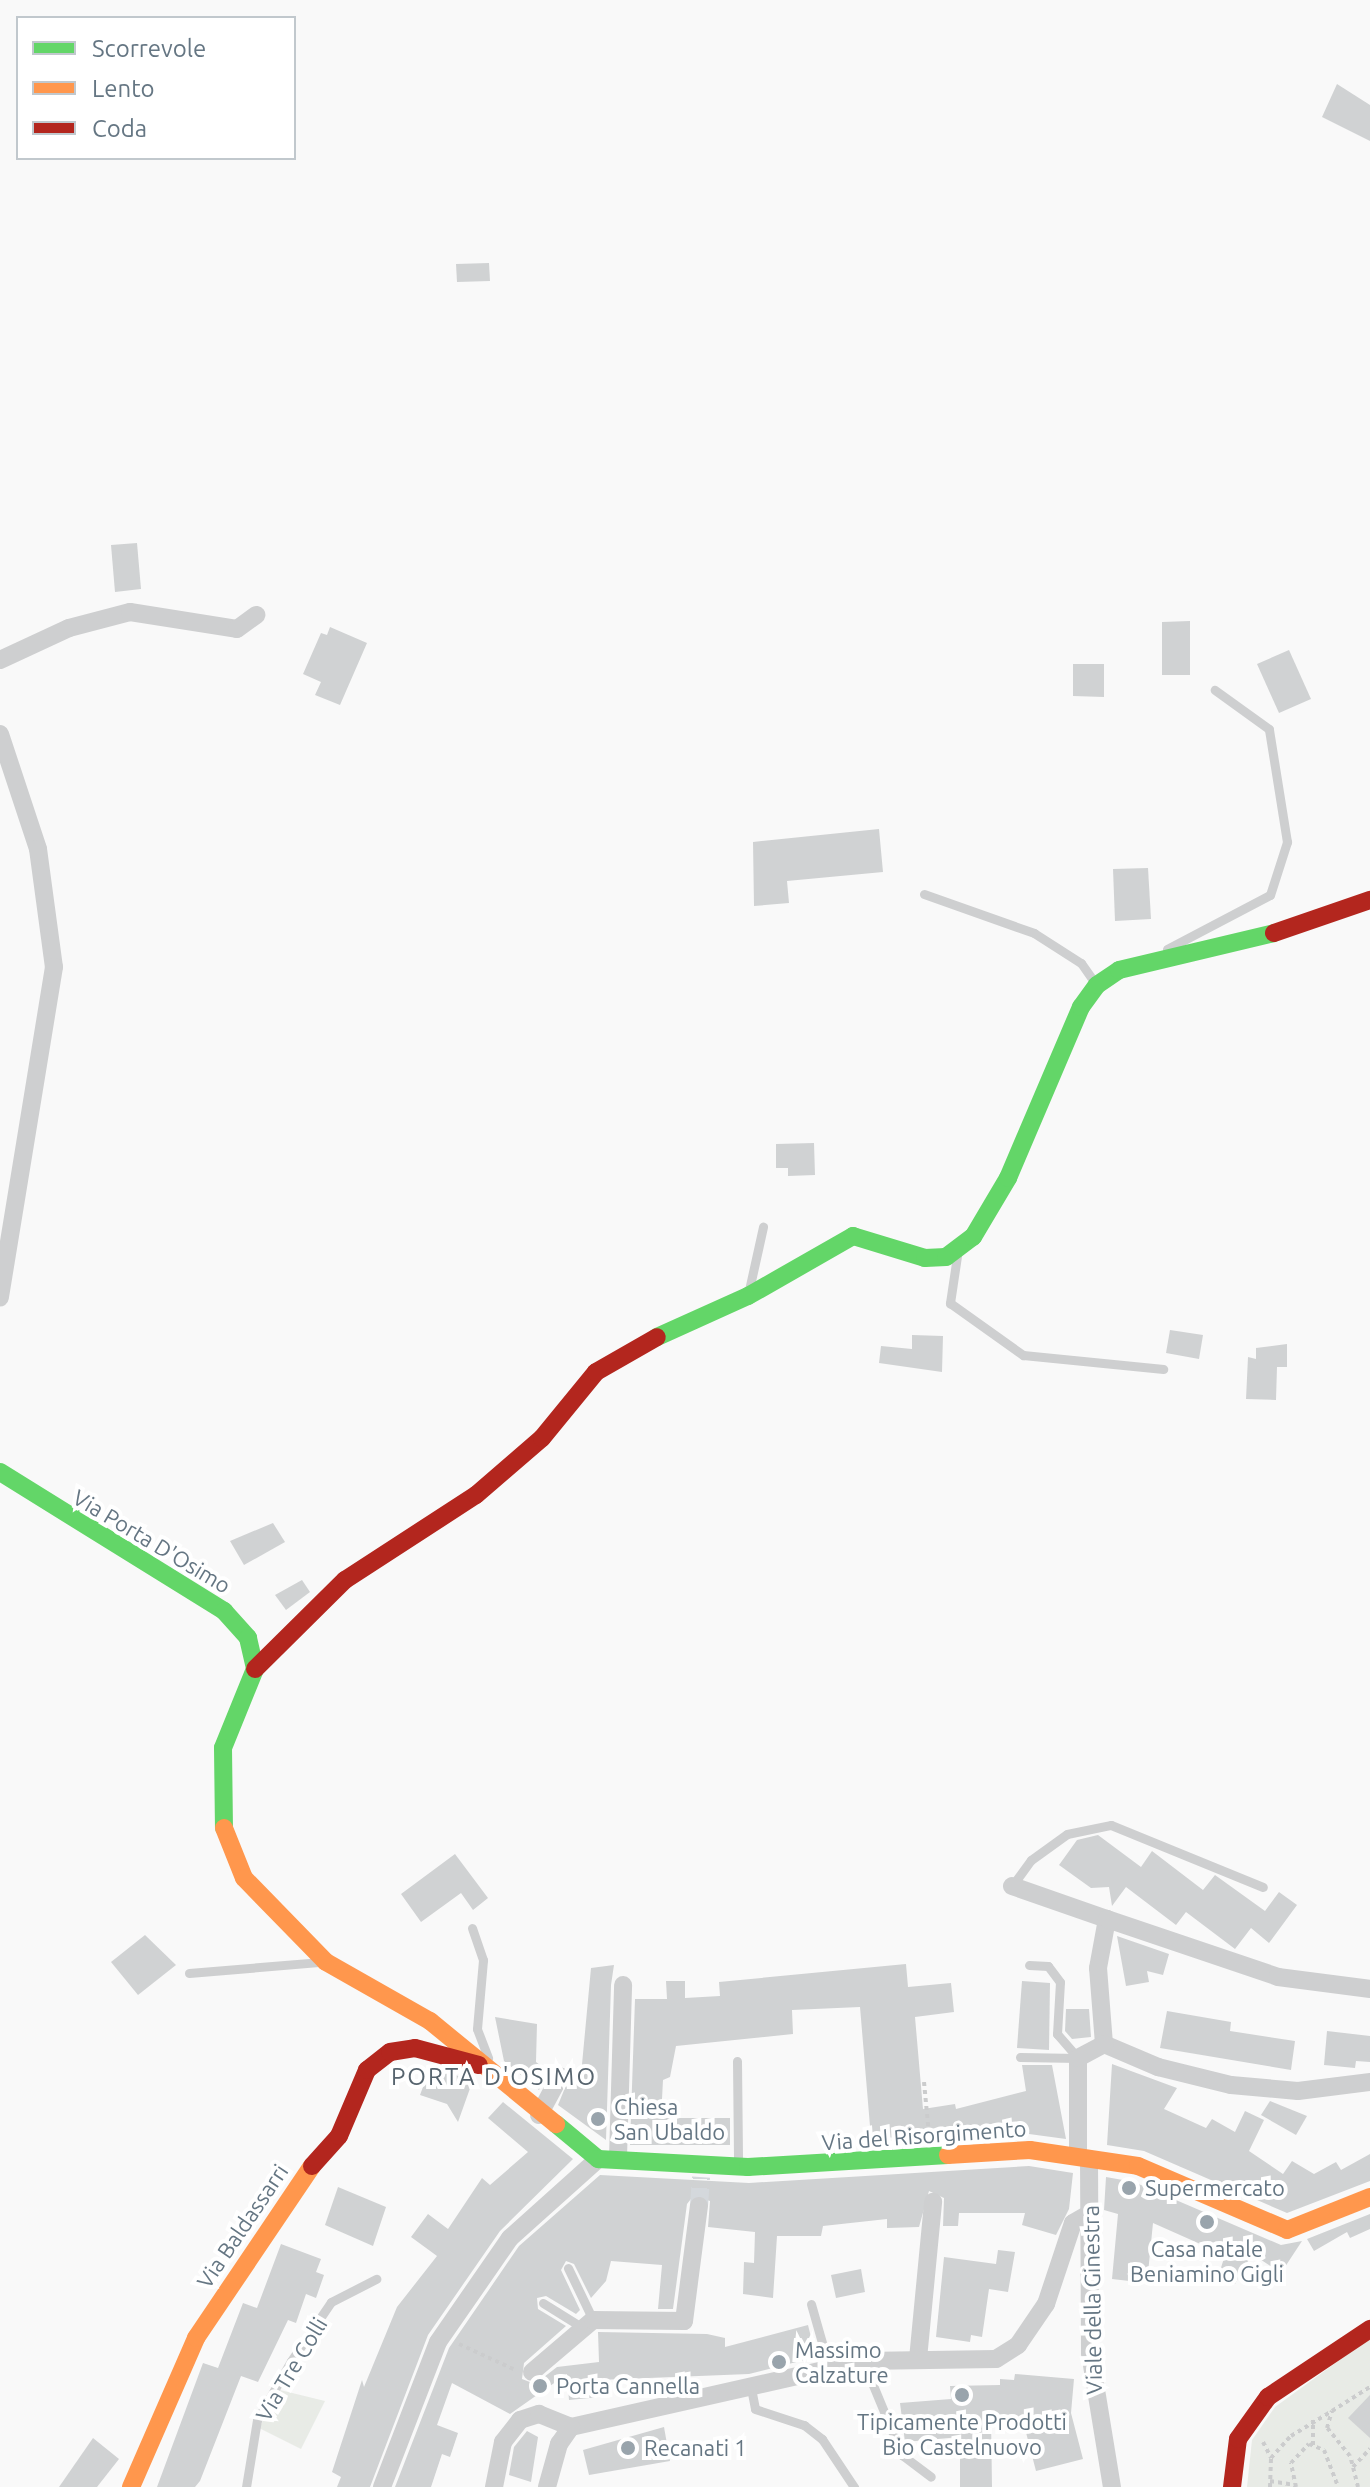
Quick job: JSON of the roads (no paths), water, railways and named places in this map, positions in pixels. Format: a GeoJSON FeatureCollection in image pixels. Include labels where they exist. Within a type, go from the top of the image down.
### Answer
{"type":"FeatureCollection","features":[{"type":"Feature","properties":{"kind":"street"},"geometry":{"type":"LineString","coordinates":[[0,660],[69,628],[130,612],[237,629],[256,615]]}},
{"type":"Feature","properties":{"kind":"street"},"geometry":{"type":"LineString","coordinates":[[0,734],[38,849],[54,967],[0,1298]]}},
{"type":"Feature","properties":{"kind":"street"},"geometry":{"type":"LineString","coordinates":[[382,2487],[442,2336],[510,2238],[598,2159],[539,2115],[430,2021],[326,1962],[244,1878],[220,1818],[223,1748],[255,1669],[345,1580],[476,1495],[542,1438],[596,1372],[630,1349],[748,1296],[853,1236],[925,1258],[946,1257],[973,1237],[1008,1178],[1081,1007],[1097,985],[1141,966],[1287,930],[1370,900]]}},
{"type":"Feature","properties":{"kind":"street","name":"Via Porta D'Osimo"},"geometry":{"type":"LineString","coordinates":[[0,1472],[224,1611],[248,1638],[255,1669]]}},
{"type":"Feature","properties":{"kind":"street"},"geometry":{"type":"LineString","coordinates":[[1012,1886],[1278,1977],[1370,1989]]}},
{"type":"Feature","properties":{"kind":"street"},"geometry":{"type":"LineString","coordinates":[[1104,2044],[1098,1968],[1107,1919]]}},
{"type":"Feature","properties":{"kind":"street"},"geometry":{"type":"LineString","coordinates":[[618,2157],[623,1985]]}},
{"type":"Feature","properties":{"kind":"street"},"geometry":{"type":"LineString","coordinates":[[1078,2058],[1104,2044],[1231,2085],[1298,2091],[1370,2082]]}},
{"type":"Feature","properties":{"kind":"street","name":"Via Baldassarri"},"geometry":{"type":"LineString","coordinates":[[131,2487],[196,2338],[295,2185],[339,2136],[367,2070],[390,2052],[415,2048],[490,2070]]}},
{"type":"Feature","properties":{"kind":"street","name":"Viale della Ginestra"},"geometry":{"type":"LineString","coordinates":[[1078,2058],[1083,2157],[1090,2213],[1090,2353],[1112,2487]]}},
{"type":"Feature","properties":{"kind":"street"},"geometry":{"type":"LineString","coordinates":[[539,2115],[560,2076]]}},
{"type":"Feature","properties":{"kind":"street","name":"Via del Risorgimento"},"geometry":{"type":"LineString","coordinates":[[598,2159],[618,2157],[701,2172],[738,2167],[931,2158],[1004,2150],[1083,2157],[1138,2166],[1287,2230],[1370,2197]]}},
{"type":"Feature","properties":{"kind":"street"},"geometry":{"type":"LineString","coordinates":[[918,2359],[933,2202]]}},
{"type":"Feature","properties":{"kind":"street"},"geometry":{"type":"LineString","coordinates":[[532,2372],[587,2323],[684,2321],[699,2206]]}},
{"type":"Feature","properties":{"kind":"street"},"geometry":{"type":"LineString","coordinates":[[494,2487],[503,2442],[520,2420],[539,2414],[571,2427],[863,2361],[996,2359],[1018,2345],[1046,2304],[1073,2223],[1090,2213]]}},
{"type":"Feature","properties":{"kind":"street"},"geometry":{"type":"LineString","coordinates":[[1232,2487],[1238,2439],[1268,2397],[1370,2329]]}},
{"type":"Feature","properties":{"kind":"street"},"geometry":{"type":"LineString","coordinates":[[547,2487],[559,2444],[571,2427]]}},
{"type":"Feature","properties":{"kind":"lane"},"geometry":{"type":"LineString","coordinates":[[1141,966],[1203,925],[1270,895],[1287,842],[1269,729],[1215,690]]}},
{"type":"Feature","properties":{"kind":"lane"},"geometry":{"type":"LineString","coordinates":[[924,894],[1034,933],[1081,963],[1097,985]]}},
{"type":"Feature","properties":{"kind":"lane"},"geometry":{"type":"LineString","coordinates":[[748,1296],[763,1227]]}},
{"type":"Feature","properties":{"kind":"lane"},"geometry":{"type":"LineString","coordinates":[[958,1249],[950,1303],[1023,1355],[1163,1369]]}},
{"type":"Feature","properties":{"kind":"lane"},"geometry":{"type":"LineString","coordinates":[[1012,1886],[1031,1860],[1067,1834],[1111,1825],[1263,1887]]}},
{"type":"Feature","properties":{"kind":"lane"},"geometry":{"type":"LineString","coordinates":[[472,1928],[483,1960],[477,2029],[490,2070]]}},
{"type":"Feature","properties":{"kind":"lane"},"geometry":{"type":"LineString","coordinates":[[189,1973],[326,1962]]}},
{"type":"Feature","properties":{"kind":"lane"},"geometry":{"type":"LineString","coordinates":[[1029,1965],[1048,1966],[1060,1982],[1057,2034],[1078,2058]]}},
{"type":"Feature","properties":{"kind":"lane"},"geometry":{"type":"LineString","coordinates":[[1020,2057],[1078,2058]]}},
{"type":"Feature","properties":{"kind":"lane"},"geometry":{"type":"LineString","coordinates":[[737,2061],[738,2167]]}},
{"type":"Feature","properties":{"kind":"lane"},"geometry":{"type":"LineString","coordinates":[[568,2268],[587,2323]]}},
{"type":"Feature","properties":{"kind":"lane","name":"Via Tre Colli"},"geometry":{"type":"LineString","coordinates":[[246,2487],[257,2420],[291,2361],[331,2302],[376,2279]]}},
{"type":"Feature","properties":{"kind":"lane"},"geometry":{"type":"LineString","coordinates":[[543,2303],[587,2323]]}},
{"type":"Feature","properties":{"kind":"lane"},"geometry":{"type":"LineString","coordinates":[[811,2304],[829,2367]]}},
{"type":"Feature","properties":{"kind":"lane"},"geometry":{"type":"LineString","coordinates":[[863,2361],[902,2455],[931,2477]]}},
{"type":"Feature","properties":{"kind":"lane"},"geometry":{"type":"LineString","coordinates":[[751,2388],[755,2409],[804,2425],[822,2439],[854,2487]]}},
{"type":"Feature","properties":{"kind":"tunnel"},"geometry":{"type":"LineString","coordinates":[[699,2206],[701,2177]]}},
{"type":"Feature","properties":{"kind":"place","name":"Chiesa San Ubaldo"},"geometry":{"type":"Point","coordinates":[598,2119]}},
{"type":"Feature","properties":{"kind":"place","name":"Supermercato"},"geometry":{"type":"Point","coordinates":[1129,2188]}},
{"type":"Feature","properties":{"kind":"place","name":"Casa natale Beniamino Gigli"},"geometry":{"type":"Point","coordinates":[1207,2222]}},
{"type":"Feature","properties":{"kind":"place","name":"Massimo Calzature"},"geometry":{"type":"Point","coordinates":[779,2362]}},
{"type":"Feature","properties":{"kind":"place","name":"Porta Cannella"},"geometry":{"type":"Point","coordinates":[540,2386]}},
{"type":"Feature","properties":{"kind":"place","name":"Tipicamente Prodotti Bio Castelnuovo"},"geometry":{"type":"Point","coordinates":[962,2395]}},
{"type":"Feature","properties":{"kind":"place","name":"Recanati 1"},"geometry":{"type":"Point","coordinates":[628,2448]}},
{"type":"Feature","properties":{"kind":"district","name":"PORTA D'OSIMO"},"geometry":{"type":"Point","coordinates":[494,2077]}}]}
